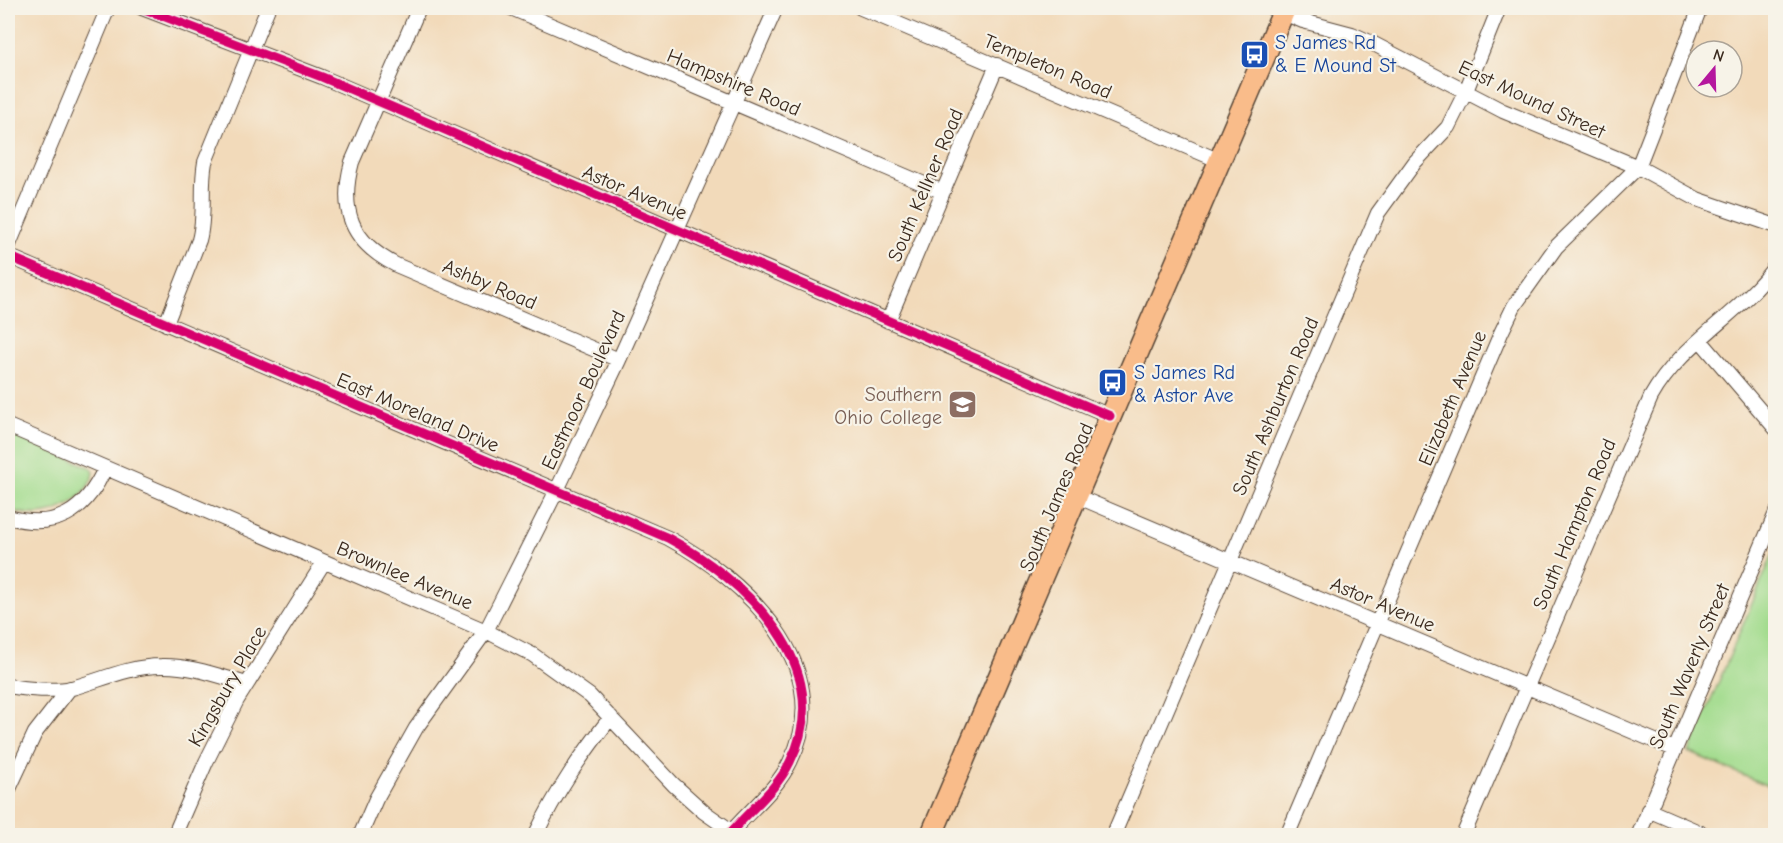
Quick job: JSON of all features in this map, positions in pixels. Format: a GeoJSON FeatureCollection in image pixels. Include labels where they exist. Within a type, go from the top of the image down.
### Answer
{"type":"FeatureCollection","features":[{"type":"Feature","properties":{"kind":"main road","name":"South James Road"},"geometry":{"type":"LineString","coordinates":[[931,836],[1220,160],[1280,9]]}},
{"type":"Feature","properties":{"kind":"street"},"geometry":{"type":"LineString","coordinates":[[8,247],[108,8]]}},
{"type":"Feature","properties":{"kind":"street","name":"Astor Avenue"},"geometry":{"type":"LineString","coordinates":[[142,8],[379,102],[1110,416]]}},
{"type":"Feature","properties":{"kind":"street"},"geometry":{"type":"LineString","coordinates":[[166,324],[200,240],[205,162],[268,8]]}},
{"type":"Feature","properties":{"kind":"street"},"geometry":{"type":"LineString","coordinates":[[379,102],[419,8]]}},
{"type":"Feature","properties":{"kind":"street","name":"Hampshire Road"},"geometry":{"type":"LineString","coordinates":[[511,8],[943,192]]}},
{"type":"Feature","properties":{"kind":"street","name":"Eastmoor Boulevard"},"geometry":{"type":"LineString","coordinates":[[360,836],[376,799],[416,728],[486,631],[619,360],[776,8]]}},
{"type":"Feature","properties":{"kind":"street","name":"Templeton Road"},"geometry":{"type":"LineString","coordinates":[[861,8],[1220,160]]}},
{"type":"Feature","properties":{"kind":"street","name":"South Ashburton Road"},"geometry":{"type":"LineString","coordinates":[[1113,836],[1378,213],[1415,162],[1448,127],[1466,91],[1499,8]]}},
{"type":"Feature","properties":{"kind":"street","name":"Elizabeth Avenue"},"geometry":{"type":"LineString","coordinates":[[1287,836],[1514,306],[1556,247],[1638,167],[1700,8]]}},
{"type":"Feature","properties":{"kind":"street","name":"East Mound Street"},"geometry":{"type":"LineString","coordinates":[[1280,9],[1303,21],[1352,34],[1372,43],[1546,130],[1638,167],[1697,199],[1776,226]]}},
{"type":"Feature","properties":{"kind":"street","name":"South Kellner Road"},"geometry":{"type":"LineString","coordinates":[[888,321],[997,66]]}},
{"type":"Feature","properties":{"kind":"street","name":"Ashby Road"},"geometry":{"type":"LineString","coordinates":[[379,102],[352,162],[347,181],[346,207],[350,219],[355,230],[372,251],[396,265],[619,360]]}},
{"type":"Feature","properties":{"kind":"street","name":"East Moreland Drive"},"geometry":{"type":"LineString","coordinates":[[8,256],[668,538],[718,569],[756,603],[785,643],[795,666],[802,696],[803,716],[798,744],[779,780],[732,834]]}},
{"type":"Feature","properties":{"kind":"street","name":"South Hampton Road"},"geometry":{"type":"LineString","coordinates":[[1463,836],[1651,397],[1672,367],[1749,297],[1776,264]]}},
{"type":"Feature","properties":{"kind":"street"},"geometry":{"type":"LineString","coordinates":[[1700,340],[1776,429]]}},
{"type":"Feature","properties":{"kind":"street","name":"Brownlee Avenue"},"geometry":{"type":"LineString","coordinates":[[8,426],[486,631],[533,655],[590,696],[674,786],[732,834]]}},
{"type":"Feature","properties":{"kind":"street"},"geometry":{"type":"LineString","coordinates":[[8,518],[24,522],[43,522],[60,518],[77,509],[90,494],[105,468]]}},
{"type":"Feature","properties":{"kind":"street","name":"Astor Avenue"},"geometry":{"type":"LineString","coordinates":[[1076,496],[1674,749]]}},
{"type":"Feature","properties":{"kind":"street","name":"South Waverly Street"},"geometry":{"type":"LineString","coordinates":[[1638,836],[1776,513]]}},
{"type":"Feature","properties":{"kind":"street","name":"Kingsbury Place"},"geometry":{"type":"LineString","coordinates":[[174,836],[206,762],[247,684],[324,562]]}},
{"type":"Feature","properties":{"kind":"street"},"geometry":{"type":"LineString","coordinates":[[8,686],[45,689],[70,688],[141,668],[162,666],[181,667],[247,684]]}},
{"type":"Feature","properties":{"kind":"street"},"geometry":{"type":"LineString","coordinates":[[8,791],[35,733],[70,688]]}},
{"type":"Feature","properties":{"kind":"street"},"geometry":{"type":"LineString","coordinates":[[535,836],[561,785],[611,717]]}},
{"type":"Feature","properties":{"kind":"street"},"geometry":{"type":"LineString","coordinates":[[1648,810],[1708,836]]}},
{"type":"Feature","properties":{"kind":"green space"},"geometry":{"type":"Polygon","coordinates":[[[8,432],[92,468],[94,473],[80,496],[70,504],[46,513],[20,513],[8,509],[8,432]]]}},
{"type":"Feature","properties":{"kind":"green space"},"geometry":{"type":"Polygon","coordinates":[[[1775,549],[1775,789],[1689,752],[1775,549]]]}},
{"type":"Feature","properties":{"kind":"cycle path"},"geometry":{"type":"LineString","coordinates":[[142,8],[322,77],[1110,416]]}},
{"type":"Feature","properties":{"kind":"cycle path"},"geometry":{"type":"LineString","coordinates":[[8,256],[668,538],[697,555],[726,577],[753,602],[776,629],[793,660],[802,692],[802,726],[790,762],[770,792],[728,836]]}},
{"type":"Feature","properties":{"kind":"place","name":"S James Rd & E Mound St"},"geometry":{"type":"Point","coordinates":[1254,54]}},
{"type":"Feature","properties":{"kind":"place","name":"S James Rd & Astor Ave"},"geometry":{"type":"Point","coordinates":[1113,383]}},
{"type":"Feature","properties":{"kind":"place","name":"Southern Ohio College"},"geometry":{"type":"Point","coordinates":[963,405]}}]}
